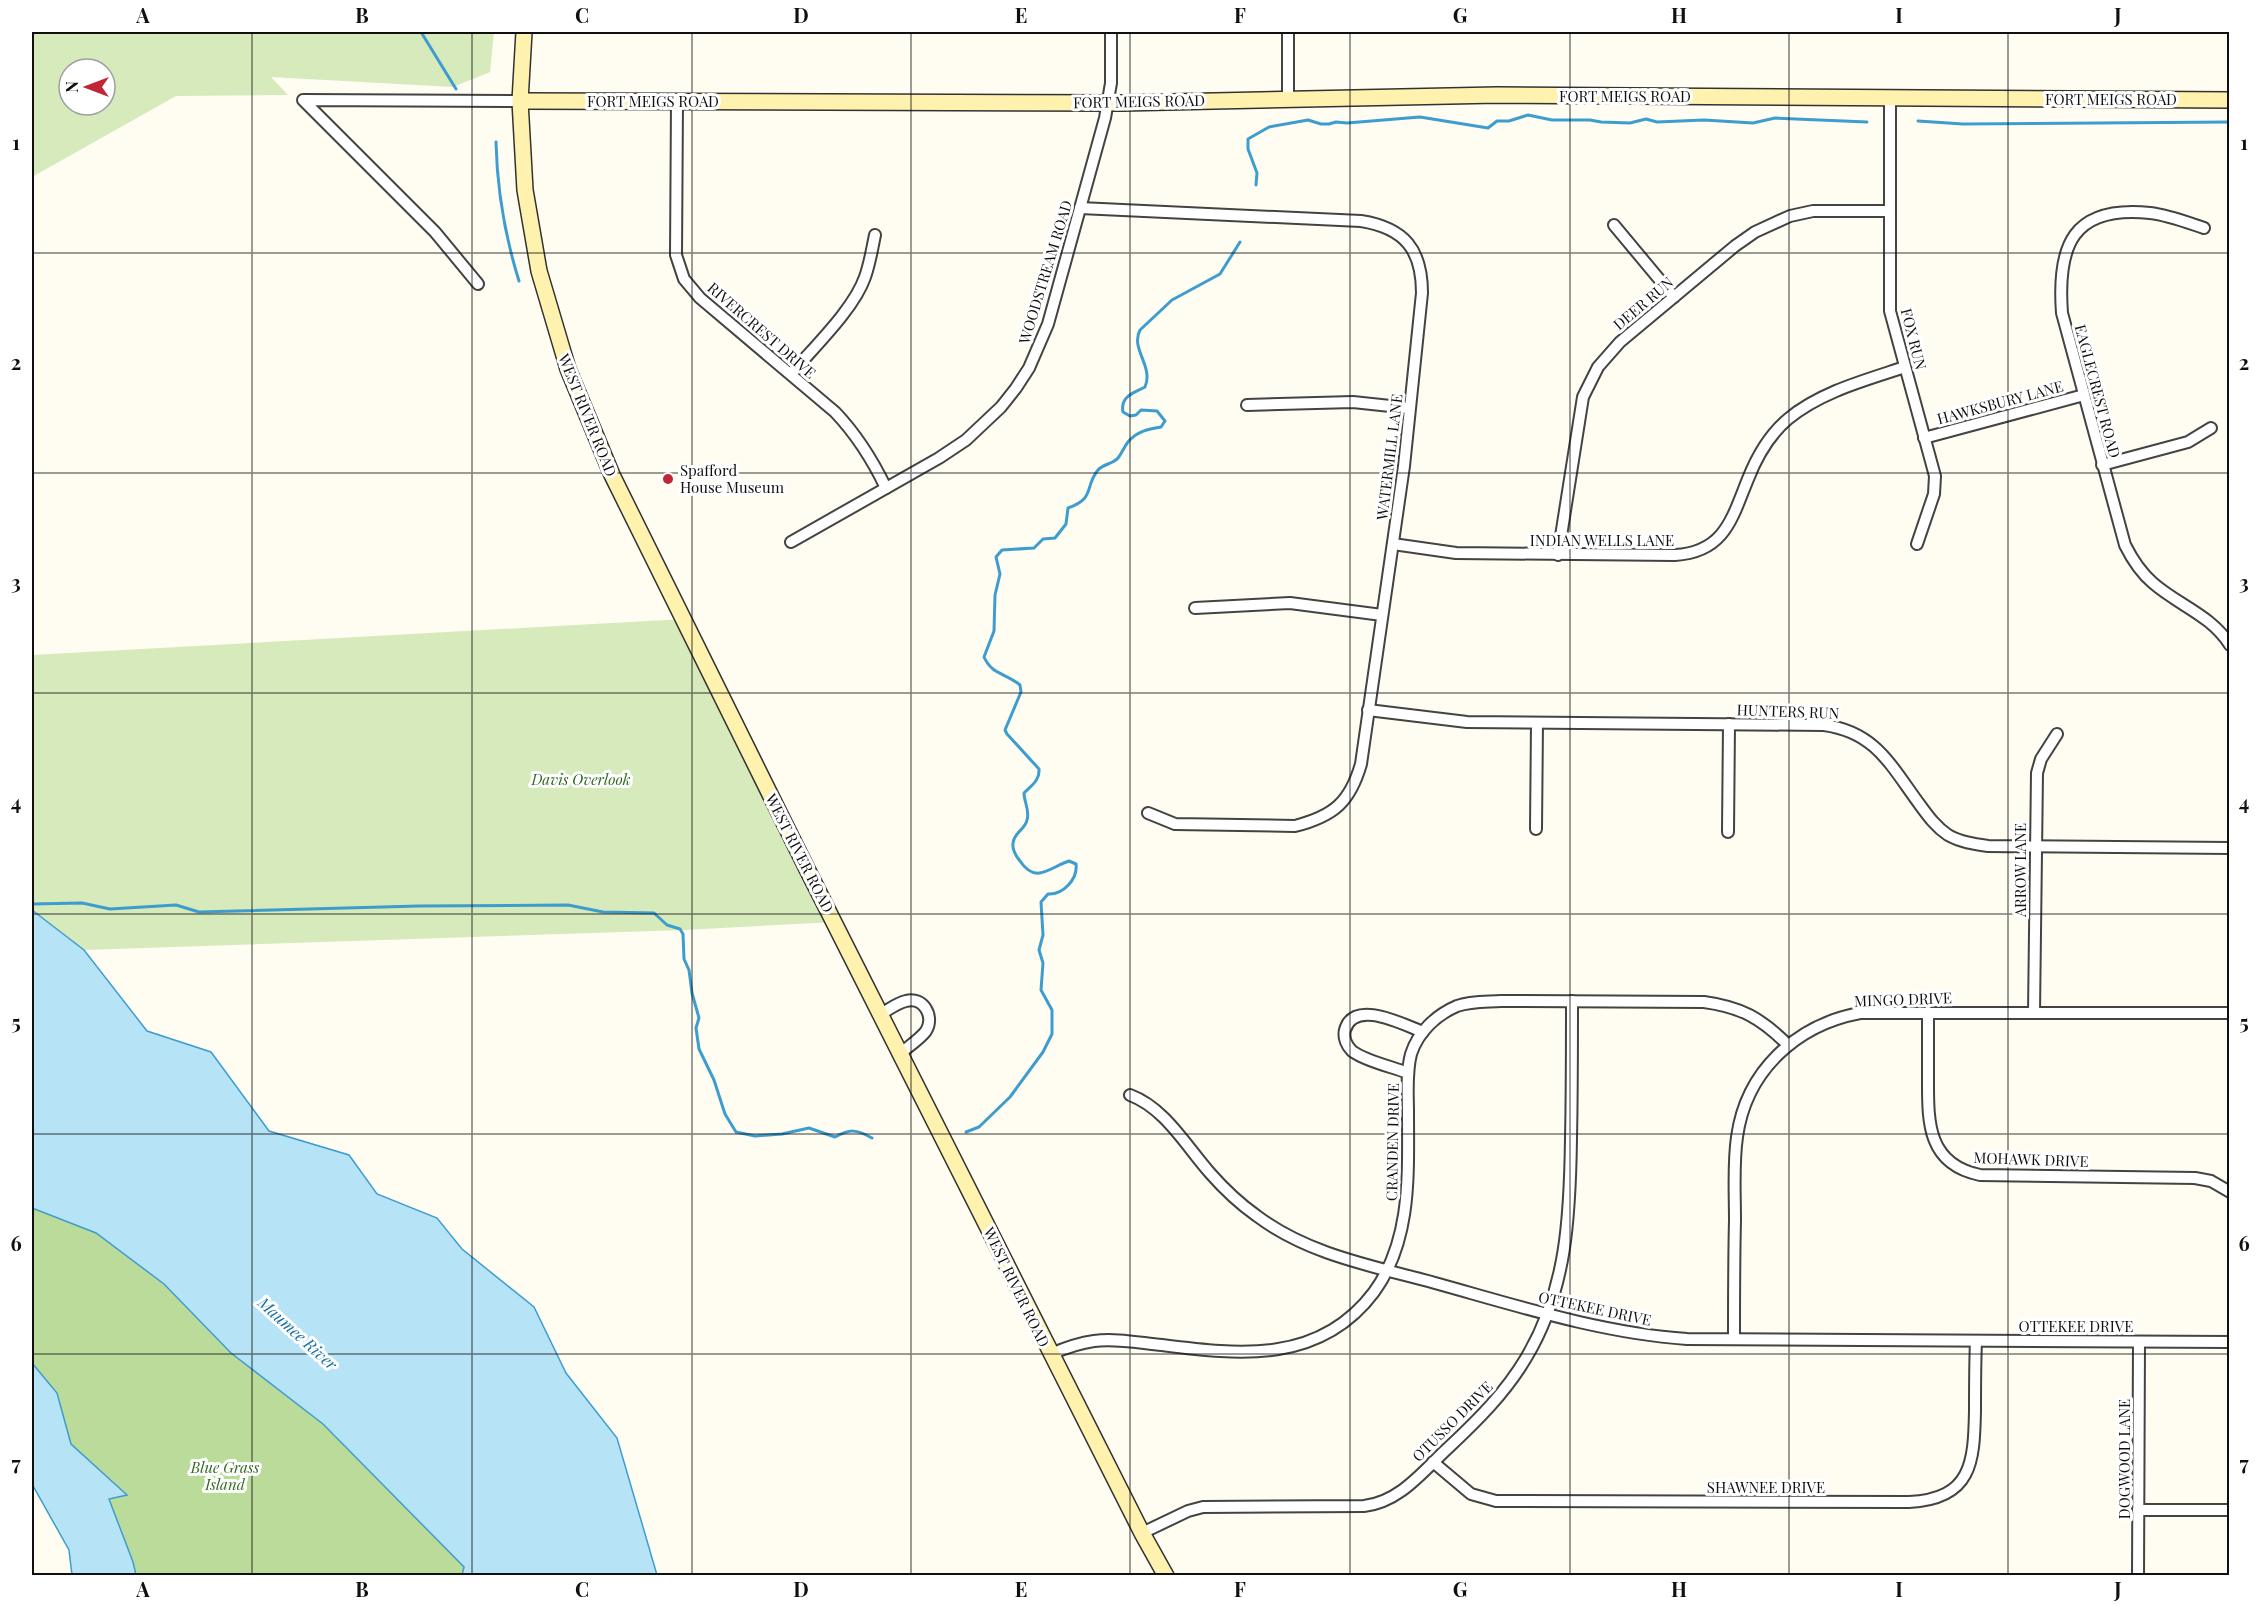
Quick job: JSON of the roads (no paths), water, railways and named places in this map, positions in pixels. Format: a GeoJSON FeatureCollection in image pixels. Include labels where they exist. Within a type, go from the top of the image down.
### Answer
{"type":"FeatureCollection","features":[{"type":"Feature","properties":{"kind":"street","name":"WEST RIVER ROAD"},"geometry":{"type":"LineString","coordinates":[[524,32],[520,101],[525,190],[531,232],[539,271],[568,369],[612,475],[1051,1354],[1142,1533],[1166,1575]]}},
{"type":"Feature","properties":{"kind":"street","name":"WOODSTREAM ROAD"},"geometry":{"type":"LineString","coordinates":[[791,542],[966,440],[1001,407],[1029,368],[1048,324],[1108,103],[1111,32]]}},
{"type":"Feature","properties":{"kind":"street"},"geometry":{"type":"LineString","coordinates":[[1288,32],[1288,98]]}},
{"type":"Feature","properties":{"kind":"street","name":"FORT MEIGS ROAD"},"geometry":{"type":"LineString","coordinates":[[478,284],[435,232],[303,99],[1108,103],[1497,95],[2229,100]]}},
{"type":"Feature","properties":{"kind":"street","name":"FOX RUN"},"geometry":{"type":"LineString","coordinates":[[1890,98],[1890,311],[1935,485],[1917,544]]}},
{"type":"Feature","properties":{"kind":"street","name":"RIVERCREST DRIVE"},"geometry":{"type":"LineString","coordinates":[[677,101],[675,239],[676,255],[681,271],[700,298],[791,374],[851,429],[869,455],[886,488]]}},
{"type":"Feature","properties":{"kind":"street","name":"WATERMILL LANE"},"geometry":{"type":"LineString","coordinates":[[1080,208],[1361,221],[1377,224],[1393,230],[1406,240],[1415,253],[1422,277],[1393,544],[1361,764],[1353,787],[1338,807],[1311,822],[1296,826],[1175,824],[1148,813]]}},
{"type":"Feature","properties":{"kind":"street","name":"DEER RUN"},"geometry":{"type":"LineString","coordinates":[[1558,555],[1583,398],[1590,382],[1608,354],[1736,246],[1769,225],[1790,216],[1813,211],[1889,211]]}},
{"type":"Feature","properties":{"kind":"street","name":"EAGLECREST ROAD"},"geometry":{"type":"LineString","coordinates":[[2204,228],[2158,214],[2114,213],[2097,218],[2084,225],[2072,238],[2062,262],[2060,288],[2062,313],[2119,530],[2132,559],[2154,584],[2213,624],[2229,645]]}},
{"type":"Feature","properties":{"kind":"street"},"geometry":{"type":"LineString","coordinates":[[1614,225],[1674,297]]}},
{"type":"Feature","properties":{"kind":"street"},"geometry":{"type":"LineString","coordinates":[[791,374],[858,291],[865,276],[875,235]]}},
{"type":"Feature","properties":{"kind":"street","name":"INDIAN WELLS LANE"},"geometry":{"type":"LineString","coordinates":[[1393,544],[1456,553],[1558,555],[1683,555],[1707,547],[1730,523],[1758,456],[1767,442],[1788,419],[1829,394],[1905,367]]}},
{"type":"Feature","properties":{"kind":"street","name":"HAWKSBURY LANE"},"geometry":{"type":"LineString","coordinates":[[1924,438],[2084,395]]}},
{"type":"Feature","properties":{"kind":"street"},"geometry":{"type":"LineString","coordinates":[[1246,405],[1353,402],[1409,408]]}},
{"type":"Feature","properties":{"kind":"street"},"geometry":{"type":"LineString","coordinates":[[2102,465],[2188,441],[2211,428]]}},
{"type":"Feature","properties":{"kind":"street"},"geometry":{"type":"LineString","coordinates":[[1195,608],[1290,603],[1382,615]]}},
{"type":"Feature","properties":{"kind":"street","name":"HUNTERS RUN"},"geometry":{"type":"LineString","coordinates":[[1368,710],[1467,722],[1824,725],[1848,729],[1875,746],[1928,816],[1946,834],[1962,841],[1979,845],[2035,847],[2229,848]]}},
{"type":"Feature","properties":{"kind":"street"},"geometry":{"type":"LineString","coordinates":[[1536,829],[1537,723]]}},
{"type":"Feature","properties":{"kind":"street"},"geometry":{"type":"LineString","coordinates":[[1728,832],[1730,724]]}},
{"type":"Feature","properties":{"kind":"street","name":"ARROW LANE"},"geometry":{"type":"LineString","coordinates":[[2034,1012],[2037,773],[2041,759],[2057,734]]}},
{"type":"Feature","properties":{"kind":"street"},"geometry":{"type":"LineString","coordinates":[[881,1014],[904,1001],[913,1000],[926,1007],[929,1015],[927,1030],[901,1053]]}},
{"type":"Feature","properties":{"kind":"street","name":"CRANDEN DRIVE"},"geometry":{"type":"LineString","coordinates":[[1051,1354],[1071,1346],[1102,1340],[1234,1353],[1268,1352],[1319,1336],[1345,1321],[1372,1294],[1387,1270],[1397,1246],[1405,1208],[1408,1177],[1408,1073],[1411,1054],[1423,1032],[1441,1014],[1456,1006],[1473,1002],[1572,1001],[1671,1001],[1720,1004],[1751,1014],[1765,1023],[1788,1044]]}},
{"type":"Feature","properties":{"kind":"street","name":"OTUSSO DRIVE"},"geometry":{"type":"LineString","coordinates":[[1142,1533],[1188,1510],[1372,1505],[1396,1496],[1471,1427],[1508,1385],[1526,1358],[1548,1314],[1563,1261],[1569,1219],[1572,1001]]}},
{"type":"Feature","properties":{"kind":"street","name":"MOHAWK DRIVE"},"geometry":{"type":"LineString","coordinates":[[1928,1012],[1929,1126],[1939,1149],[1956,1167],[1980,1175],[2195,1178],[2211,1181],[2229,1192]]}},
{"type":"Feature","properties":{"kind":"street","name":"MINGO DRIVE"},"geometry":{"type":"LineString","coordinates":[[1734,1339],[1737,1137],[1742,1114],[1757,1079],[1788,1044],[1809,1031],[1845,1016],[1860,1013],[2229,1013]]}},
{"type":"Feature","properties":{"kind":"street"},"geometry":{"type":"LineString","coordinates":[[1408,1073],[1353,1052],[1345,1039],[1345,1030],[1351,1020],[1365,1014],[1381,1017],[1423,1032]]}},
{"type":"Feature","properties":{"kind":"street","name":"OTTEKEE DRIVE"},"geometry":{"type":"LineString","coordinates":[[1130,1095],[1143,1100],[1155,1109],[1211,1174],[1239,1202],[1264,1221],[1313,1248],[1548,1314],[1624,1332],[1656,1337],[1734,1339],[2229,1342]]}},
{"type":"Feature","properties":{"kind":"street","name":"SHAWNEE DRIVE"},"geometry":{"type":"LineString","coordinates":[[1433,1462],[1471,1494],[1496,1501],[1910,1502],[1934,1500],[1949,1492],[1962,1480],[1973,1456],[1976,1341]]}},
{"type":"Feature","properties":{"kind":"street","name":"DOGWOOD LANE"},"geometry":{"type":"LineString","coordinates":[[2138,1575],[2139,1342]]}},
{"type":"Feature","properties":{"kind":"street"},"geometry":{"type":"LineString","coordinates":[[2138,1510],[2229,1510]]}},
{"type":"Feature","properties":{"kind":"water","name":"Maumee River"},"geometry":{"type":"Polygon","coordinates":[[[32,910],[84,950],[147,1031],[211,1052],[269,1131],[349,1155],[377,1194],[437,1218],[462,1249],[534,1307],[566,1373],[617,1438],[657,1575],[462,1575],[464,1567],[323,1424],[231,1353],[164,1284],[96,1233],[32,1208],[32,910]]]}},
{"type":"Feature","properties":{"kind":"water"},"geometry":{"type":"Polygon","coordinates":[[[32,1363],[57,1393],[71,1444],[127,1495],[109,1499],[136,1575],[72,1575],[69,1550],[32,1484],[32,1363]]]}},
{"type":"Feature","properties":{"kind":"waterway"},"geometry":{"type":"LineString","coordinates":[[421,32],[456,89]]}},
{"type":"Feature","properties":{"kind":"waterway"},"geometry":{"type":"LineString","coordinates":[[1256,185],[1257,173],[1248,149],[1248,139],[1269,127],[1308,120],[1329,124],[1420,117],[1488,128],[1497,121],[1509,121],[1528,115],[1552,120],[1630,123],[1646,119],[1657,122],[1704,120],[1753,123],[1775,118],[1867,122]]}},
{"type":"Feature","properties":{"kind":"waterway"},"geometry":{"type":"LineString","coordinates":[[1918,121],[1963,124],[2230,122]]}},
{"type":"Feature","properties":{"kind":"waterway"},"geometry":{"type":"LineString","coordinates":[[496,142],[503,212],[519,281]]}},
{"type":"Feature","properties":{"kind":"waterway"},"geometry":{"type":"LineString","coordinates":[[966,1132],[979,1127],[1010,1097],[1043,1052],[1052,1034],[1052,1010],[1041,990],[1043,963],[1039,950],[1043,935],[1041,902],[1048,894],[1064,889],[1072,880],[1076,870],[1076,864],[1069,861],[1043,872],[1032,872],[1026,868],[1014,850],[1015,836],[1026,823],[1028,816],[1024,793],[1037,779],[1039,769],[1005,730],[1021,692],[1020,685],[995,671],[984,657],[994,631],[995,595],[1000,574],[996,557],[1002,550],[1034,548],[1043,539],[1055,538],[1066,524],[1068,508],[1083,500],[1098,470],[1116,460],[1135,435],[1161,427],[1165,421],[1157,411],[1141,410],[1136,415],[1130,416],[1123,412],[1126,399],[1132,393],[1145,387],[1147,379],[1138,344],[1140,330],[1172,300],[1220,274],[1240,242]]}},
{"type":"Feature","properties":{"kind":"waterway"},"geometry":{"type":"LineString","coordinates":[[32,904],[82,903],[110,909],[176,905],[199,912],[419,906],[568,905],[603,912],[654,913],[667,925],[680,929],[683,934],[684,959],[689,970],[699,1018],[696,1028],[699,1049],[714,1080],[725,1114],[736,1132],[755,1136],[782,1134],[809,1128],[835,1137],[853,1131],[872,1138]]}},
{"type":"Feature","properties":{"kind":"place","name":"Spafford House Museum"},"geometry":{"type":"Point","coordinates":[668,479]}},
{"type":"Feature","properties":{"kind":"park label","name":"Davis Overlook"},"geometry":{"type":"Point","coordinates":[581,779]}},
{"type":"Feature","properties":{"kind":"park label","name":"Blue Grass Island"},"geometry":{"type":"Point","coordinates":[225,1476]}}]}
